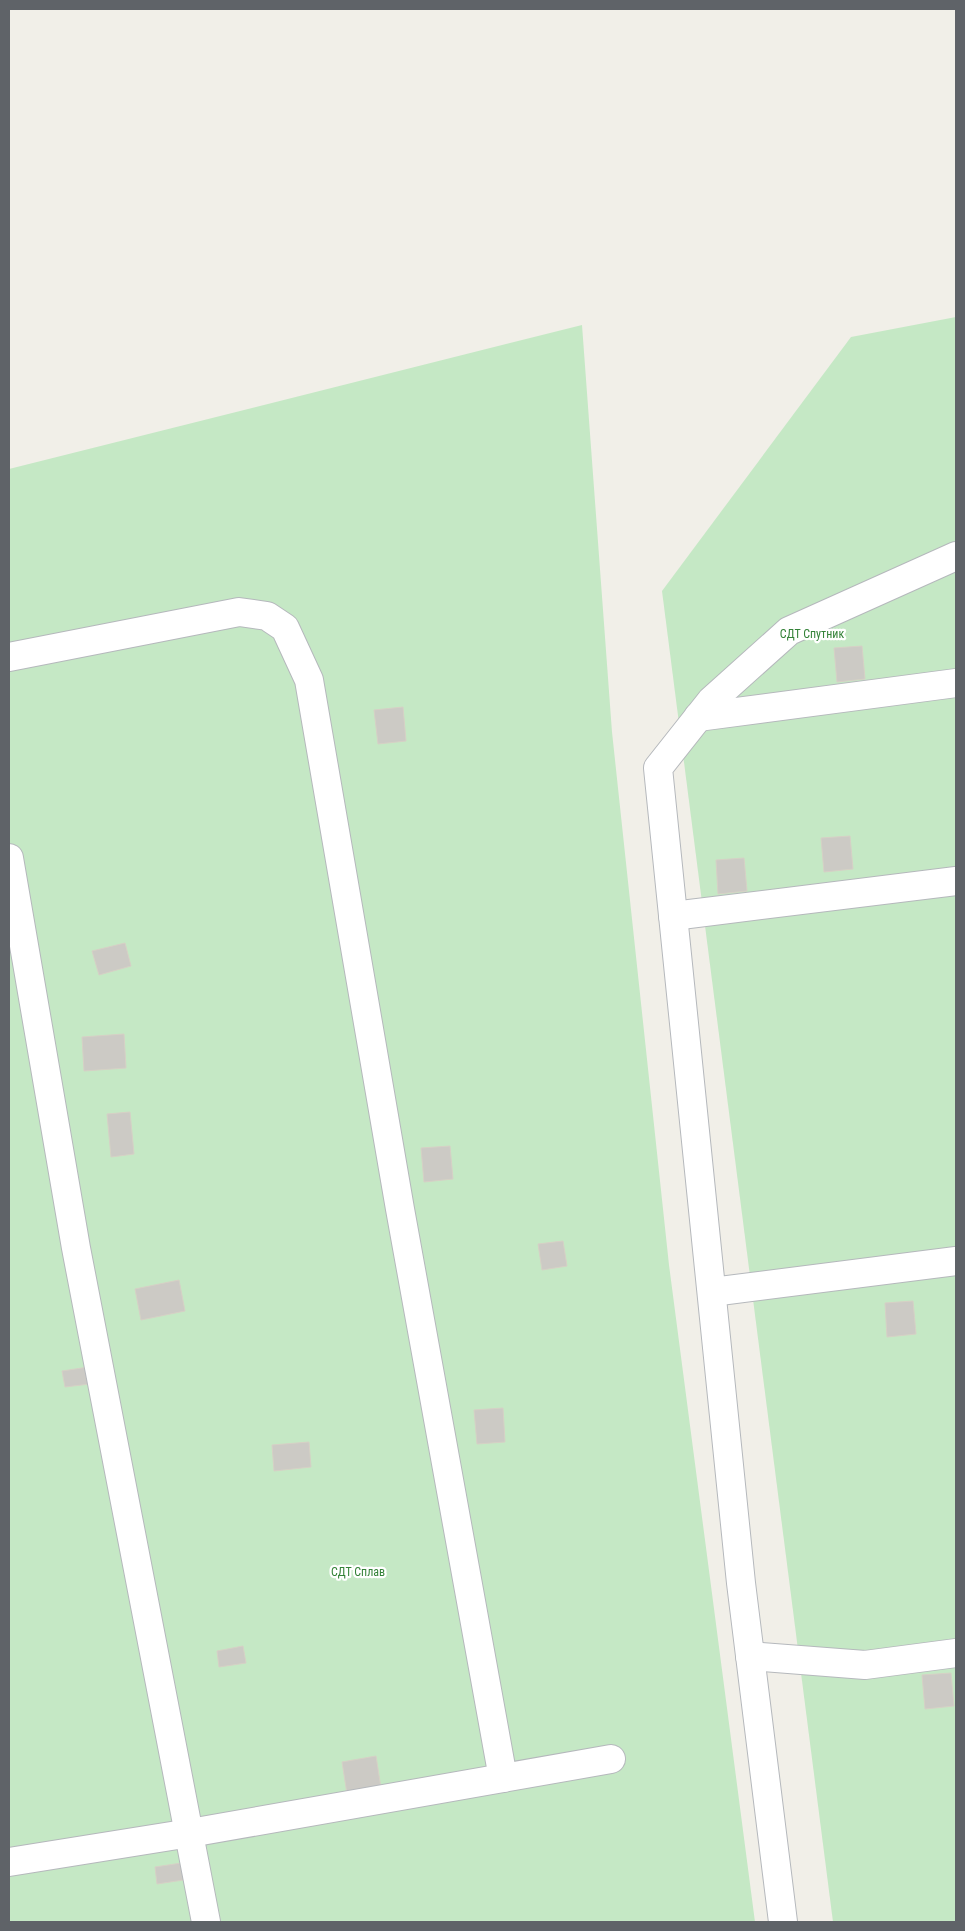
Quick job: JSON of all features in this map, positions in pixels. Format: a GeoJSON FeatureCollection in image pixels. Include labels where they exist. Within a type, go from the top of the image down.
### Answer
{"type":"FeatureCollection","features":[{"type":"Feature","properties":{"kind":"street"},"geometry":{"type":"LineString","coordinates":[[784,1922],[750,1656],[658,768],[710,701],[789,631],[956,556]]}},
{"type":"Feature","properties":{"kind":"street"},"geometry":{"type":"LineString","coordinates":[[9,657],[239,612],[267,616],[285,628],[309,680],[400,1209],[503,1778]]}},
{"type":"Feature","properties":{"kind":"street"},"geometry":{"type":"LineString","coordinates":[[698,717],[956,683]]}},
{"type":"Feature","properties":{"kind":"street"},"geometry":{"type":"LineString","coordinates":[[9,858],[76,1248],[206,1922]]}},
{"type":"Feature","properties":{"kind":"street"},"geometry":{"type":"LineString","coordinates":[[673,916],[956,880]]}},
{"type":"Feature","properties":{"kind":"street"},"geometry":{"type":"LineString","coordinates":[[712,1292],[956,1261]]}},
{"type":"Feature","properties":{"kind":"street"},"geometry":{"type":"LineString","coordinates":[[750,1656],[865,1665],[956,1653]]}},
{"type":"Feature","properties":{"kind":"street"},"geometry":{"type":"LineString","coordinates":[[9,1862],[190,1833],[611,1759]]}},
{"type":"Feature","properties":{"kind":"green space","name":"СДТ Спутник"},"geometry":{"type":"Polygon","coordinates":[[[956,317],[956,1922],[833,1922],[662,591],[851,337],[956,317]]]}},
{"type":"Feature","properties":{"kind":"green space","name":"СДТ Сплав"},"geometry":{"type":"Polygon","coordinates":[[[582,325],[612,732],[669,1265],[755,1922],[9,1922],[9,469],[582,325]]]}},
{"type":"Feature","properties":{"kind":"building"},"geometry":{"type":"Polygon","coordinates":[[[862,646],[865,679],[837,682],[834,648],[862,646]]]}},
{"type":"Feature","properties":{"kind":"building"},"geometry":{"type":"Polygon","coordinates":[[[403,707],[406,741],[378,744],[374,710],[403,707]]]}},
{"type":"Feature","properties":{"kind":"building"},"geometry":{"type":"Polygon","coordinates":[[[850,836],[853,869],[824,872],[821,838],[850,836]]]}},
{"type":"Feature","properties":{"kind":"building"},"geometry":{"type":"Polygon","coordinates":[[[744,858],[747,891],[718,894],[716,860],[744,858]]]}},
{"type":"Feature","properties":{"kind":"building"},"geometry":{"type":"Polygon","coordinates":[[[125,943],[131,966],[99,975],[92,951],[125,943]]]}},
{"type":"Feature","properties":{"kind":"building"},"geometry":{"type":"Polygon","coordinates":[[[124,1034],[126,1068],[84,1071],[82,1037],[124,1034]]]}},
{"type":"Feature","properties":{"kind":"building"},"geometry":{"type":"Polygon","coordinates":[[[130,1112],[134,1154],[111,1157],[107,1114],[130,1112]]]}},
{"type":"Feature","properties":{"kind":"building"},"geometry":{"type":"Polygon","coordinates":[[[450,1146],[453,1179],[424,1182],[421,1148],[450,1146]]]}},
{"type":"Feature","properties":{"kind":"building"},"geometry":{"type":"Polygon","coordinates":[[[563,1241],[567,1266],[542,1270],[538,1244],[563,1241]]]}},
{"type":"Feature","properties":{"kind":"building"},"geometry":{"type":"Polygon","coordinates":[[[179,1280],[185,1311],[141,1320],[135,1289],[179,1280]]]}},
{"type":"Feature","properties":{"kind":"building"},"geometry":{"type":"Polygon","coordinates":[[[913,1301],[916,1334],[887,1337],[885,1303],[913,1301]]]}},
{"type":"Feature","properties":{"kind":"building"},"geometry":{"type":"Polygon","coordinates":[[[95,1366],[98,1383],[65,1387],[62,1371],[95,1366]]]}},
{"type":"Feature","properties":{"kind":"building"},"geometry":{"type":"Polygon","coordinates":[[[503,1408],[505,1442],[477,1444],[474,1410],[503,1408]]]}},
{"type":"Feature","properties":{"kind":"building"},"geometry":{"type":"Polygon","coordinates":[[[309,1442],[311,1467],[274,1471],[272,1445],[309,1442]]]}},
{"type":"Feature","properties":{"kind":"building"},"geometry":{"type":"Polygon","coordinates":[[[243,1646],[246,1663],[219,1667],[217,1651],[243,1646]]]}},
{"type":"Feature","properties":{"kind":"building"},"geometry":{"type":"Polygon","coordinates":[[[951,1673],[954,1706],[925,1709],[922,1675],[951,1673]]]}},
{"type":"Feature","properties":{"kind":"building"},"geometry":{"type":"Polygon","coordinates":[[[376,1756],[381,1788],[347,1794],[342,1762],[376,1756]]]}},
{"type":"Feature","properties":{"kind":"building"},"geometry":{"type":"Polygon","coordinates":[[[188,1862],[190,1879],[157,1884],[155,1867],[188,1862]]]}}]}
